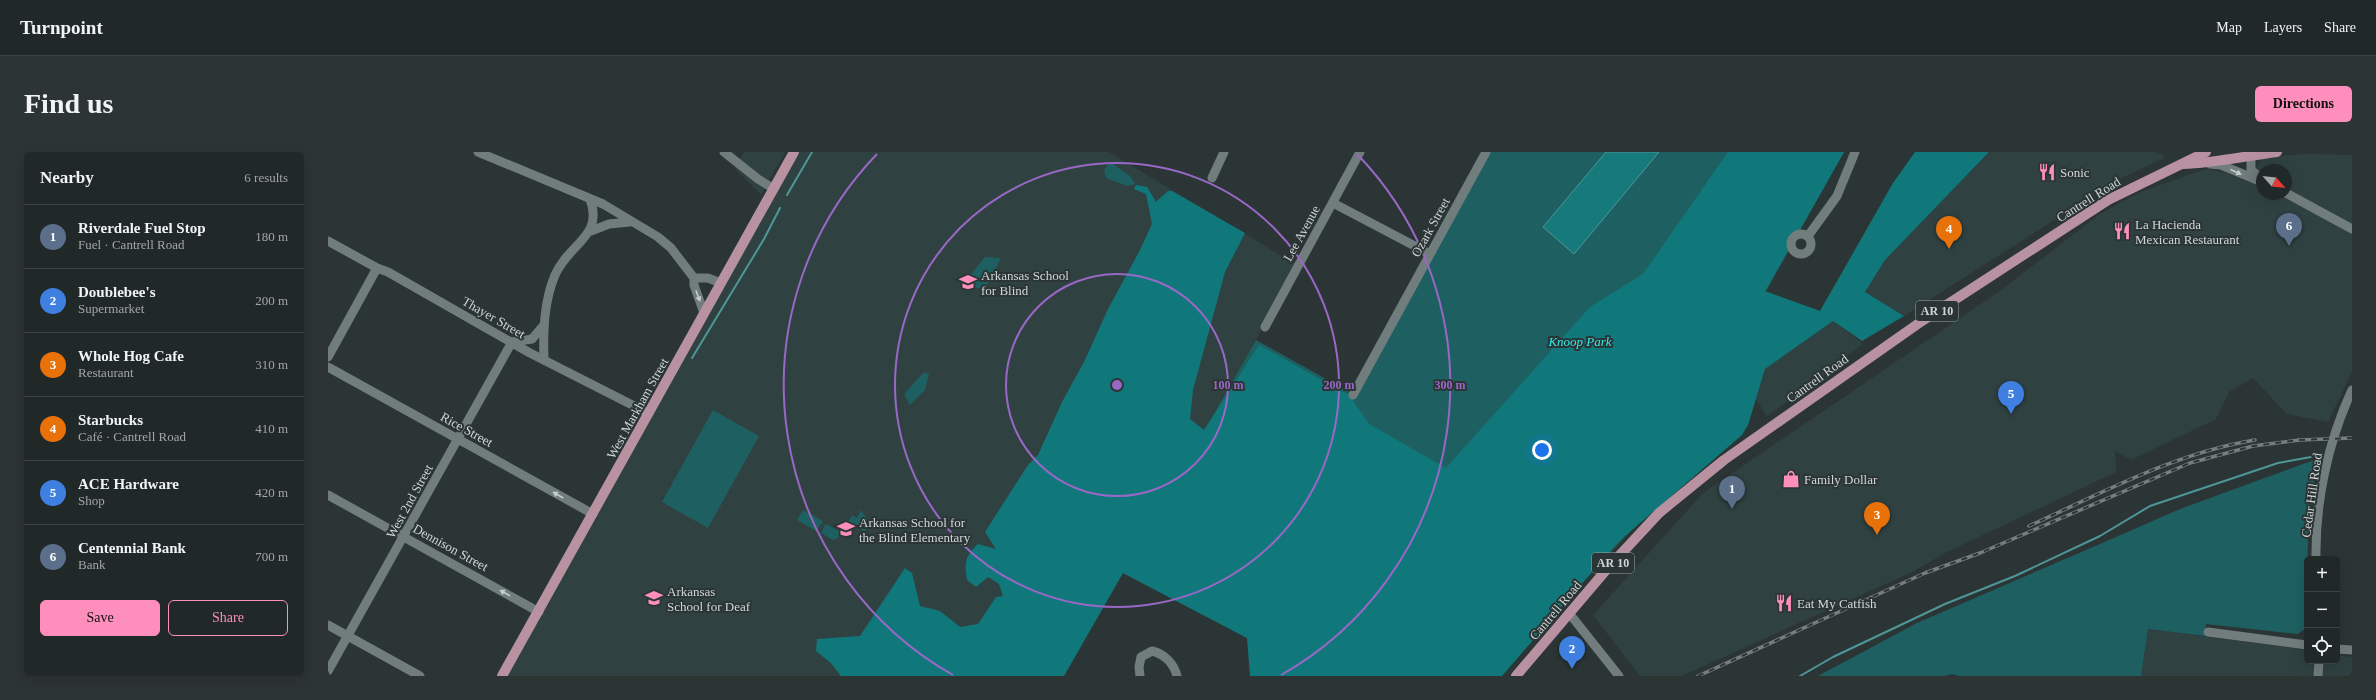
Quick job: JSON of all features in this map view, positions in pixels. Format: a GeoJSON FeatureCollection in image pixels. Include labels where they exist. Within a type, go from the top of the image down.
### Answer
{"type":"FeatureCollection","features":[{"type":"Feature","properties":{"kind":"main road","name":"West Markham Street"},"geometry":{"type":"LineString","coordinates":[[502,676],[794,152]]}},
{"type":"Feature","properties":{"kind":"main road","name":"Cantrell Road"},"geometry":{"type":"LineString","coordinates":[[1516,676],[1569,613],[1659,513],[1724,460],[1922,321],[2108,200],[2154,176],[2183,164],[2197,155],[2206,152]]}},
{"type":"Feature","properties":{"kind":"main road","name":"Cantrell Road"},"geometry":{"type":"LineString","coordinates":[[2183,164],[2210,164],[2251,155],[2277,152]]}},
{"type":"Feature","properties":{"kind":"street"},"geometry":{"type":"LineString","coordinates":[[478,152],[616,210],[630,222],[658,237],[670,248],[694,278],[694,285],[704,313]]}},
{"type":"Feature","properties":{"kind":"street"},"geometry":{"type":"LineString","coordinates":[[724,152],[758,179],[774,189]]}},
{"type":"Feature","properties":{"kind":"street"},"geometry":{"type":"LineString","coordinates":[[1212,178],[1224,152]]}},
{"type":"Feature","properties":{"kind":"street","name":"Lee Avenue"},"geometry":{"type":"LineString","coordinates":[[1265,327],[1360,152]]}},
{"type":"Feature","properties":{"kind":"street","name":"Ozark Street"},"geometry":{"type":"LineString","coordinates":[[1353,395],[1486,152]]}},
{"type":"Feature","properties":{"kind":"street"},"geometry":{"type":"LineString","coordinates":[[1808,236],[1837,196],[1855,152]]}},
{"type":"Feature","properties":{"kind":"street"},"geometry":{"type":"LineString","coordinates":[[2251,155],[2251,170],[2256,174]]}},
{"type":"Feature","properties":{"kind":"street"},"geometry":{"type":"LineString","coordinates":[[2210,164],[2221,165],[2256,180]]}},
{"type":"Feature","properties":{"kind":"street"},"geometry":{"type":"LineString","coordinates":[[2292,196],[2352,229]]}},
{"type":"Feature","properties":{"kind":"street"},"geometry":{"type":"LineString","coordinates":[[590,199],[595,215],[591,231]]}},
{"type":"Feature","properties":{"kind":"street"},"geometry":{"type":"LineString","coordinates":[[1333,203],[1430,254]]}},
{"type":"Feature","properties":{"kind":"street"},"geometry":{"type":"LineString","coordinates":[[544,360],[544,325],[551,286],[558,269],[573,248],[591,231],[609,224],[630,222]]}},
{"type":"Feature","properties":{"kind":"street","name":"Thayer Street"},"geometry":{"type":"LineString","coordinates":[[328,241],[377,268],[388,272],[544,360],[648,413]]}},
{"type":"Feature","properties":{"kind":"street"},"geometry":{"type":"LineString","coordinates":[[328,356],[377,268]]}},
{"type":"Feature","properties":{"kind":"street"},"geometry":{"type":"LineString","coordinates":[[694,278],[708,278],[721,283]]}},
{"type":"Feature","properties":{"kind":"street"},"geometry":{"type":"LineString","coordinates":[[512,342],[532,339],[544,325]]}},
{"type":"Feature","properties":{"kind":"street","name":"West 2nd Street"},"geometry":{"type":"LineString","coordinates":[[328,672],[512,342]]}},
{"type":"Feature","properties":{"kind":"street","name":"Rice Street"},"geometry":{"type":"LineString","coordinates":[[328,367],[593,514]]}},
{"type":"Feature","properties":{"kind":"street","name":"Cedar Hill Road"},"geometry":{"type":"LineString","coordinates":[[2316,556],[2317,526],[2331,447],[2352,390]]}},
{"type":"Feature","properties":{"kind":"street","name":"Dennison Street"},"geometry":{"type":"LineString","coordinates":[[328,495],[539,612]]}},
{"type":"Feature","properties":{"kind":"street"},"geometry":{"type":"LineString","coordinates":[[1569,613],[1619,676]]}},
{"type":"Feature","properties":{"kind":"street"},"geometry":{"type":"LineString","coordinates":[[328,625],[420,676]]}},
{"type":"Feature","properties":{"kind":"street"},"geometry":{"type":"LineString","coordinates":[[2208,632],[2304,645]]}},
{"type":"Feature","properties":{"kind":"street"},"geometry":{"type":"LineString","coordinates":[[2340,649],[2352,650]]}},
{"type":"Feature","properties":{"kind":"street"},"geometry":{"type":"LineString","coordinates":[[1140,676],[1139,667],[1141,657],[1152,651],[1171,663],[1177,676]]}},
{"type":"Feature","properties":{"kind":"street"},"geometry":{"type":"LineString","coordinates":[[2318,676],[2319,664]]}},
{"type":"Feature","properties":{"kind":"shaded area"},"geometry":{"type":"Polygon","coordinates":[[[744,152],[785,152],[761,195],[734,168],[744,152]]]}},
{"type":"Feature","properties":{"kind":"shaded area"},"geometry":{"type":"Polygon","coordinates":[[[794,152],[1109,152],[1298,266],[1064,676],[502,676],[794,152]]]}},
{"type":"Feature","properties":{"kind":"shaded area"},"geometry":{"type":"Polygon","coordinates":[[[1606,152],[1659,152],[1574,254],[1543,227],[1606,152]]]}},
{"type":"Feature","properties":{"kind":"shaded area"},"geometry":{"type":"Polygon","coordinates":[[[1989,152],[2156,152],[2163,155],[2164,158],[2117,180],[1904,316],[1865,292],[1885,260],[1989,152]]]}},
{"type":"Feature","properties":{"kind":"shaded area"},"geometry":{"type":"Polygon","coordinates":[[[2309,154],[2352,155],[2352,372],[2328,422],[2287,414],[2253,378],[2229,392],[2216,419],[2131,460],[2115,451],[2116,472],[1947,552],[1914,571],[1682,676],[1640,676],[1593,615],[1703,493],[1997,293],[2100,214],[2138,193],[2207,169],[2226,173],[2248,182],[2256,168],[2256,200],[2292,200],[2292,164],[2258,164],[2262,157],[2309,154]]]}},
{"type":"Feature","properties":{"kind":"shaded area"},"geometry":{"type":"Polygon","coordinates":[[[1833,321],[1863,344],[1840,360],[1829,373],[1767,416],[1756,399],[1765,369],[1833,321]]]}},
{"type":"Feature","properties":{"kind":"shaded area"},"geometry":{"type":"Polygon","coordinates":[[[2148,629],[2304,650],[2304,664],[2340,664],[2340,655],[2352,657],[2352,676],[2141,676],[2148,629]]]}},
{"type":"Feature","properties":{"kind":"green space","name":"Knoop Park"},"geometry":{"type":"Polygon","coordinates":[[[1484,152],[1844,152],[1634,527],[1561,606],[1247,638],[1123,573],[1256,340],[1353,394],[1484,152]]]}},
{"type":"Feature","properties":{"kind":"green space","name":"Knoop Park"},"geometry":{"type":"Polygon","coordinates":[[[1728,152],[1844,152],[1765,291],[1820,311],[1893,183],[1915,152],[1989,152],[1885,260],[1865,292],[1904,316],[1862,341],[1833,321],[1765,369],[1748,425],[1742,435],[1617,543],[1502,676],[1250,676],[1247,638],[1123,573],[1064,676],[841,676],[831,663],[816,651],[817,639],[860,636],[905,568],[912,573],[920,606],[940,611],[960,627],[978,624],[996,597],[1003,596],[999,584],[988,577],[976,587],[967,580],[966,560],[970,552],[978,544],[996,549],[985,532],[1028,465],[1038,455],[1062,402],[1084,362],[1108,309],[1140,250],[1152,224],[1146,194],[1134,189],[1136,185],[1147,187],[1156,202],[1168,191],[1172,191],[1245,233],[1225,272],[1193,390],[1190,419],[1204,430],[1259,345],[1349,395],[1369,424],[1446,468],[1590,307],[1643,274],[1728,152]]]}},
{"type":"Feature","properties":{"kind":"green space"},"geometry":{"type":"Polygon","coordinates":[[[1110,162],[1130,176],[1135,184],[1127,186],[1106,178],[1104,170],[1110,162]]]}},
{"type":"Feature","properties":{"kind":"green space"},"geometry":{"type":"Polygon","coordinates":[[[985,257],[1001,258],[985,289],[969,287],[965,282],[985,257]]]}},
{"type":"Feature","properties":{"kind":"green space"},"geometry":{"type":"Polygon","coordinates":[[[924,372],[929,374],[925,390],[910,405],[904,394],[924,372]]]}},
{"type":"Feature","properties":{"kind":"green space"},"geometry":{"type":"Polygon","coordinates":[[[713,410],[759,436],[708,528],[662,502],[713,410]]]}},
{"type":"Feature","properties":{"kind":"green space"},"geometry":{"type":"Polygon","coordinates":[[[2317,459],[2308,525],[2308,556],[2304,556],[2304,629],[2298,634],[2206,624],[2205,636],[2148,629],[2141,676],[1959,676],[1952,674],[1944,676],[1818,676],[1917,623],[2180,509],[2317,459]]]}},
{"type":"Feature","properties":{"kind":"green space"},"geometry":{"type":"Polygon","coordinates":[[[803,510],[823,521],[816,531],[797,520],[803,510]]]}},
{"type":"Feature","properties":{"kind":"green space"},"geometry":{"type":"Polygon","coordinates":[[[861,510],[870,523],[865,532],[848,523],[852,515],[857,518],[861,510]]]}},
{"type":"Feature","properties":{"kind":"green space"},"geometry":{"type":"Polygon","coordinates":[[[826,524],[841,532],[838,538],[833,540],[821,533],[826,524]]]}},
{"type":"Feature","properties":{"kind":"waterway"},"geometry":{"type":"LineString","coordinates":[[787,195],[812,152]]}},
{"type":"Feature","properties":{"kind":"waterway"},"geometry":{"type":"LineString","coordinates":[[692,358],[764,239],[780,208]]}},
{"type":"Feature","properties":{"kind":"waterway"},"geometry":{"type":"LineString","coordinates":[[1800,676],[1833,657],[1945,604],[2015,576],[2100,536],[2150,506],[2278,463],[2311,457]]}},
{"type":"Feature","properties":{"kind":"railway"},"geometry":{"type":"LineString","coordinates":[[1698,676],[1925,573],[1980,553],[2190,463],[2253,446],[2299,440],[2352,438]]}},
{"type":"Feature","properties":{"kind":"railway"},"geometry":{"type":"LineString","coordinates":[[2029,526],[2111,488],[2168,464],[2196,454],[2255,440]]}},
{"type":"Feature","properties":{"kind":"place","name":"Sonic"},"geometry":{"type":"Point","coordinates":[2047,172]}},
{"type":"Feature","properties":{"kind":"place","name":"La Hacienda Mexican Restaurant"},"geometry":{"type":"Point","coordinates":[2122,231]}},
{"type":"Feature","properties":{"kind":"place","name":"Centennial Bank"},"geometry":{"type":"Point","coordinates":[2289,246]}},
{"type":"Feature","properties":{"kind":"place","name":"Starbucks"},"geometry":{"type":"Point","coordinates":[1949,249]}},
{"type":"Feature","properties":{"kind":"place","name":"Arkansas School for Blind"},"geometry":{"type":"Point","coordinates":[968,282]}},
{"type":"Feature","properties":{"kind":"place","name":"ACE Hardware"},"geometry":{"type":"Point","coordinates":[2011,414]}},
{"type":"Feature","properties":{"kind":"place","name":"Family Dollar"},"geometry":{"type":"Point","coordinates":[1791,479]}},
{"type":"Feature","properties":{"kind":"place","name":"Riverdale Fuel Stop"},"geometry":{"type":"Point","coordinates":[1732,509]}},
{"type":"Feature","properties":{"kind":"place","name":"Arkansas School for the Blind Elementary"},"geometry":{"type":"Point","coordinates":[846,529]}},
{"type":"Feature","properties":{"kind":"place","name":"Whole Hog Cafe"},"geometry":{"type":"Point","coordinates":[1877,535]}},
{"type":"Feature","properties":{"kind":"place","name":"Arkansas School for Deaf"},"geometry":{"type":"Point","coordinates":[654,598]}},
{"type":"Feature","properties":{"kind":"place","name":"Eat My Catfish"},"geometry":{"type":"Point","coordinates":[1784,603]}},
{"type":"Feature","properties":{"kind":"place","name":"Doublebee's"},"geometry":{"type":"Point","coordinates":[1572,669]}}]}
